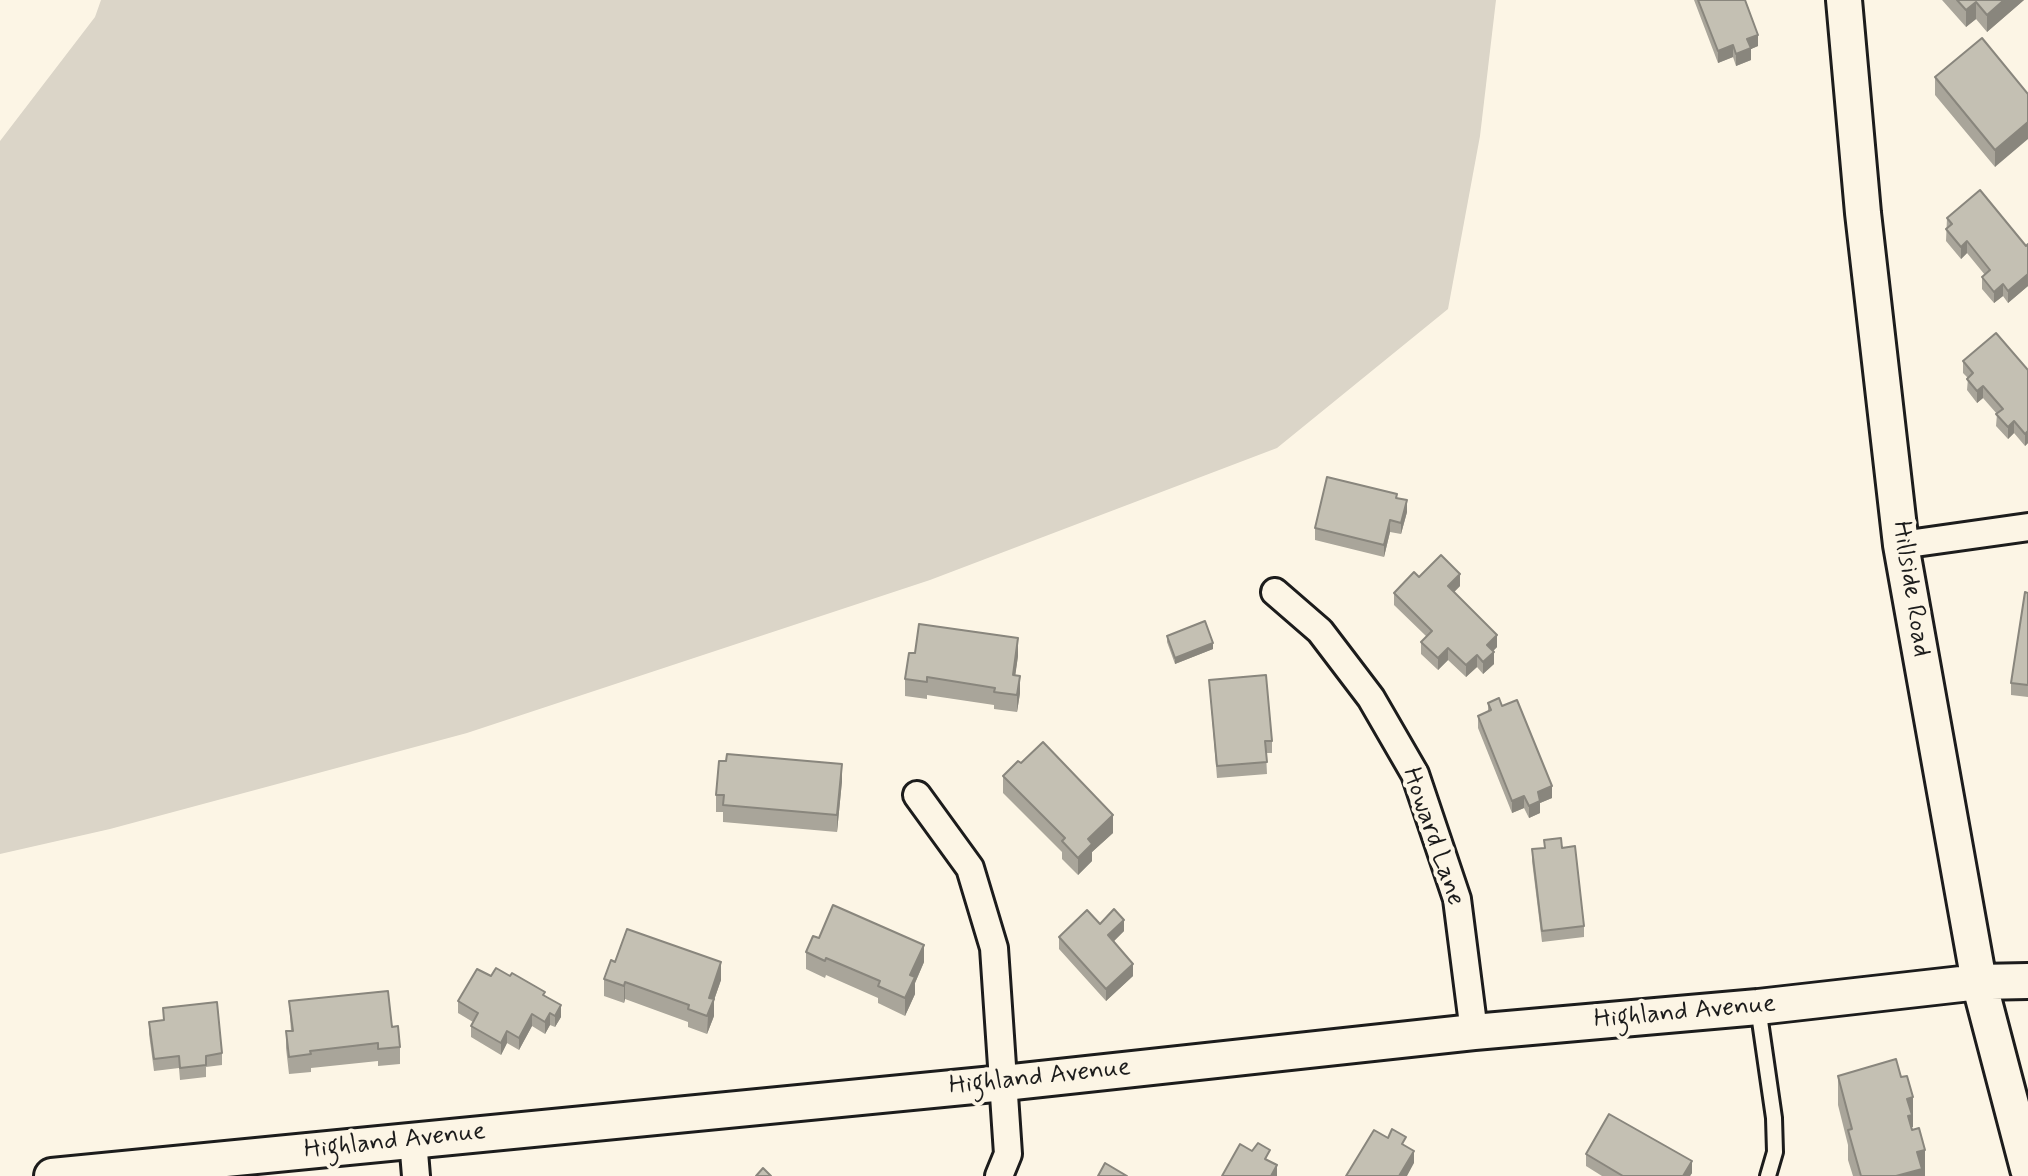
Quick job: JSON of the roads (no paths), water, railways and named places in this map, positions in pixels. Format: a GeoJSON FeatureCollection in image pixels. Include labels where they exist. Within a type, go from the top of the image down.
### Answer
{"type":"FeatureCollection","features":[{"type":"Feature","properties":{"kind":"street","name":"Hillside Road"},"geometry":{"type":"LineString","coordinates":[[1844,0],[1863,213],[1901,545],[1979,982],[2028,1169]]}},
{"type":"Feature","properties":{"kind":"street"},"geometry":{"type":"LineString","coordinates":[[1901,545],[2028,527]]}},
{"type":"Feature","properties":{"kind":"street","name":"Howard Lane"},"geometry":{"type":"LineString","coordinates":[[1275,592],[1320,631],[1371,698],[1415,774],[1457,899],[1474,1032]]}},
{"type":"Feature","properties":{"kind":"street"},"geometry":{"type":"LineString","coordinates":[[917,795],[970,868],[994,948],[1008,1154],[999,1176]]}},
{"type":"Feature","properties":{"kind":"street","name":"Highland Avenue"},"geometry":{"type":"LineString","coordinates":[[52,1176],[1004,1083],[1979,982],[2028,981]]}},
{"type":"Feature","properties":{"kind":"street"},"geometry":{"type":"LineString","coordinates":[[413,1140],[416,1176]]}},
{"type":"Feature","properties":{"kind":"lane"},"geometry":{"type":"LineString","coordinates":[[1758,1007],[1774,1118],[1775,1152],[1768,1176]]}}]}
